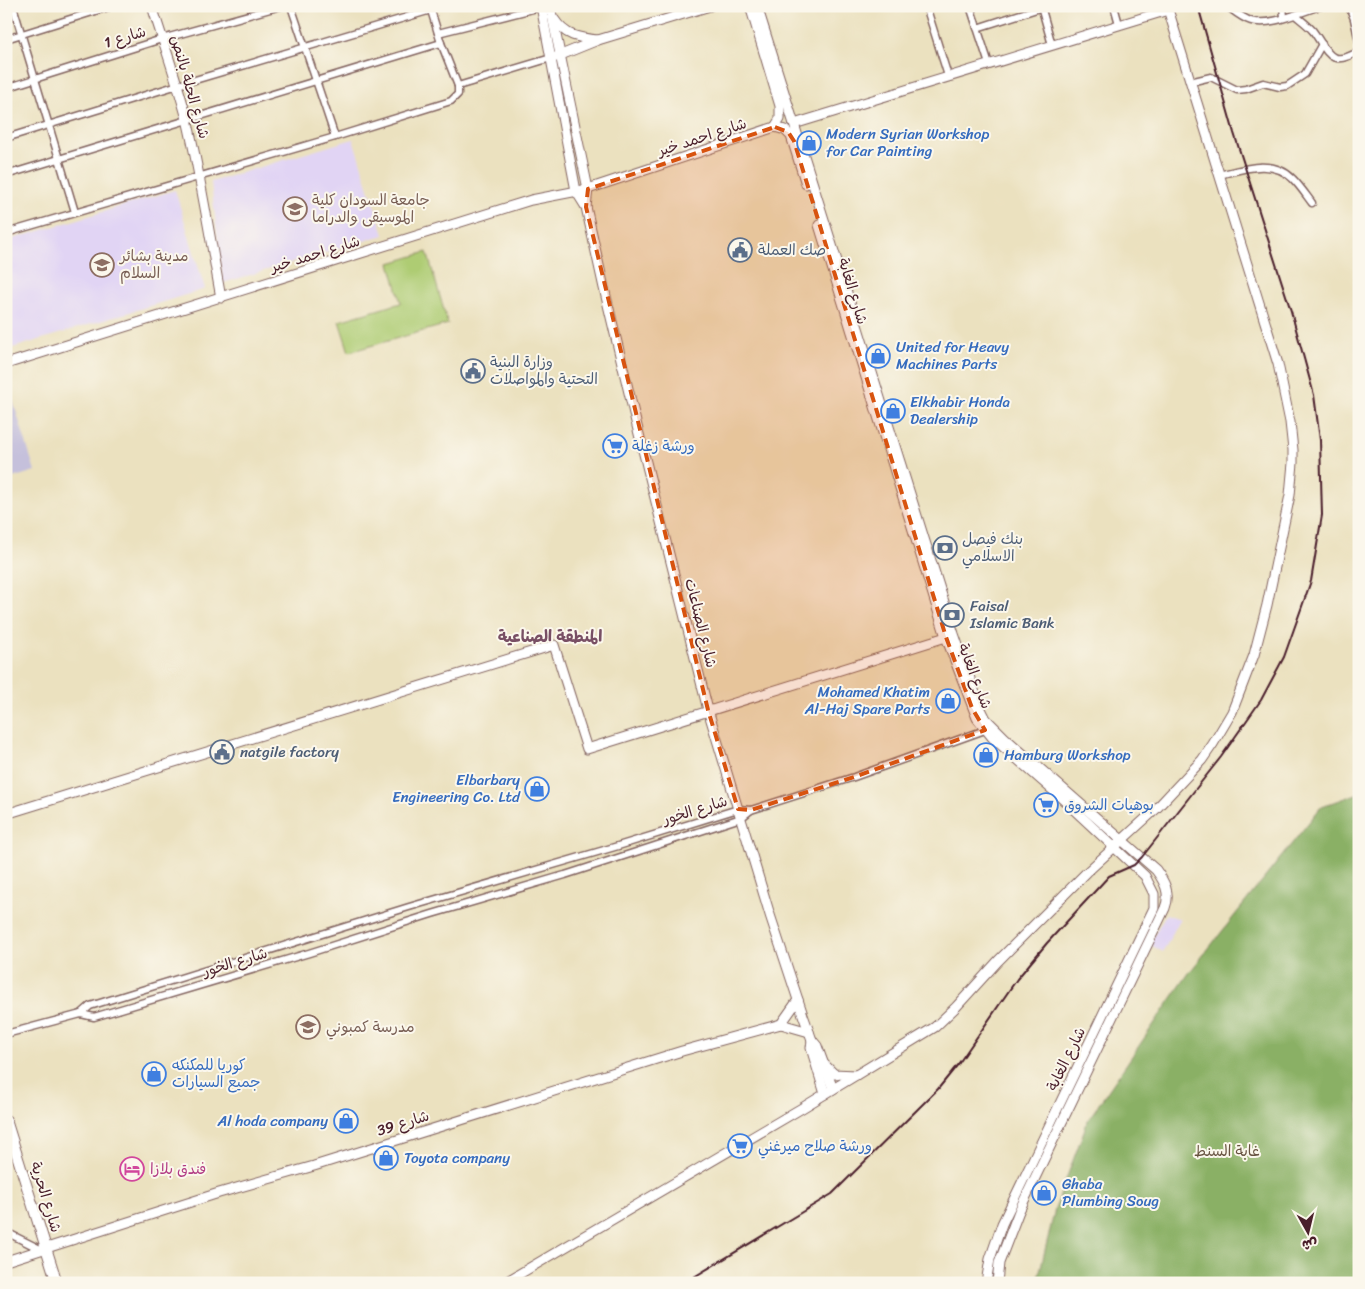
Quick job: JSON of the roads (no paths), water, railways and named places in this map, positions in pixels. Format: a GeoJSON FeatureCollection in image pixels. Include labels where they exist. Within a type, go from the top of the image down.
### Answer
{"type":"FeatureCollection","features":[{"type":"Feature","properties":{"kind":"main road","name":"شارع الحرية"},"geometry":{"type":"LineString","coordinates":[[6,1120],[44,1250],[51,1283]]}},
{"type":"Feature","properties":{"kind":"main road","name":"شارع الحرية"},"geometry":{"type":"LineString","coordinates":[[7,1143],[57,1283]]}},
{"type":"Feature","properties":{"kind":"street"},"geometry":{"type":"LineString","coordinates":[[13,6],[75,212]]}},
{"type":"Feature","properties":{"kind":"street"},"geometry":{"type":"LineString","coordinates":[[6,39],[112,6]]}},
{"type":"Feature","properties":{"kind":"street","name":"شارع الحلة بالنص"},"geometry":{"type":"LineString","coordinates":[[152,6],[178,85],[187,120],[221,298]]}},
{"type":"Feature","properties":{"kind":"street","name":"شارع 1"},"geometry":{"type":"LineString","coordinates":[[6,88],[162,39],[281,6]]}},
{"type":"Feature","properties":{"kind":"street"},"geometry":{"type":"LineString","coordinates":[[291,6],[336,137]]}},
{"type":"Feature","properties":{"kind":"street"},"geometry":{"type":"LineString","coordinates":[[544,6],[566,33],[575,37],[598,40]]}},
{"type":"Feature","properties":{"kind":"street"},"geometry":{"type":"LineString","coordinates":[[438,33],[544,6]]}},
{"type":"Feature","properties":{"kind":"street"},"geometry":{"type":"LineString","coordinates":[[544,6],[588,189],[586,207]]}},
{"type":"Feature","properties":{"kind":"street"},"geometry":{"type":"LineString","coordinates":[[458,86],[555,57],[598,40],[710,6]]}},
{"type":"Feature","properties":{"kind":"street","name":"شارع الغابة"},"geometry":{"type":"LineString","coordinates":[[750,6],[794,124],[954,634],[980,707],[986,718],[998,731],[1118,844],[1145,876],[1154,894],[1154,908],[1002,1224],[990,1259],[986,1283]]}},
{"type":"Feature","properties":{"kind":"street"},"geometry":{"type":"LineString","coordinates":[[926,6],[948,76]]}},
{"type":"Feature","properties":{"kind":"street"},"geometry":{"type":"LineString","coordinates":[[970,6],[989,64]]}},
{"type":"Feature","properties":{"kind":"street"},"geometry":{"type":"LineString","coordinates":[[1114,6],[1119,24]]}},
{"type":"Feature","properties":{"kind":"street"},"geometry":{"type":"LineString","coordinates":[[1228,6],[1246,19],[1260,22],[1321,6]]}},
{"type":"Feature","properties":{"kind":"street"},"geometry":{"type":"LineString","coordinates":[[1283,6],[1284,17]]}},
{"type":"Feature","properties":{"kind":"street"},"geometry":{"type":"LineString","coordinates":[[1349,6],[1359,42]]}},
{"type":"Feature","properties":{"kind":"street"},"geometry":{"type":"LineString","coordinates":[[977,28],[1043,7],[1052,44]]}},
{"type":"Feature","properties":{"kind":"street"},"geometry":{"type":"LineString","coordinates":[[6,138],[431,8],[441,43],[458,86],[458,94],[451,101],[336,137],[6,233]]}},
{"type":"Feature","properties":{"kind":"street"},"geometry":{"type":"LineString","coordinates":[[504,1283],[829,1092],[931,1030],[944,1020],[1005,954],[1087,872],[1156,808],[1202,760],[1232,712],[1246,678],[1261,628],[1290,495],[1294,463],[1290,422],[1285,394],[1271,341],[1167,8],[794,124]]}},
{"type":"Feature","properties":{"kind":"street","name":"شارع الغابة"},"geometry":{"type":"LineString","coordinates":[[759,9],[773,66],[781,111],[780,119],[775,127],[788,132],[794,141],[946,637],[972,708],[985,730],[1118,844],[1148,862],[1166,886],[1167,903],[1019,1211],[1000,1262],[996,1283]]}},
{"type":"Feature","properties":{"kind":"street"},"geometry":{"type":"LineString","coordinates":[[1295,14],[1310,28],[1333,58],[1346,58],[1359,51]]}},
{"type":"Feature","properties":{"kind":"street"},"geometry":{"type":"LineString","coordinates":[[552,16],[555,57],[576,191],[586,207]]}},
{"type":"Feature","properties":{"kind":"street"},"geometry":{"type":"LineString","coordinates":[[6,175],[441,43]]}},
{"type":"Feature","properties":{"kind":"street"},"geometry":{"type":"LineString","coordinates":[[1190,82],[1211,77],[1237,90],[1246,89],[1263,82],[1280,88],[1287,86],[1304,74],[1322,44]]}},
{"type":"Feature","properties":{"kind":"street","name":"شارع احمد خير"},"geometry":{"type":"LineString","coordinates":[[6,364],[531,200],[588,189],[775,127]]}},
{"type":"Feature","properties":{"kind":"street"},"geometry":{"type":"LineString","coordinates":[[1219,176],[1260,166],[1277,169],[1292,178],[1312,203]]}},
{"type":"Feature","properties":{"kind":"street","name":"شارع الصناعات"},"geometry":{"type":"LineString","coordinates":[[586,207],[636,422],[708,710],[810,1036]]}},
{"type":"Feature","properties":{"kind":"street"},"geometry":{"type":"LineString","coordinates":[[6,814],[554,645],[587,749],[946,637]]}},
{"type":"Feature","properties":{"kind":"street","name":"شارع الخور"},"geometry":{"type":"LineString","coordinates":[[81,1014],[94,1018],[565,875],[751,810],[854,777],[985,730]]}},
{"type":"Feature","properties":{"kind":"street","name":"شارع الخور"},"geometry":{"type":"LineString","coordinates":[[6,1034],[81,1014],[90,1006],[409,907],[740,814]]}},
{"type":"Feature","properties":{"kind":"street"},"geometry":{"type":"LineString","coordinates":[[561,863],[565,875]]}},
{"type":"Feature","properties":{"kind":"street"},"geometry":{"type":"LineString","coordinates":[[305,939],[309,953]]}},
{"type":"Feature","properties":{"kind":"street"},"geometry":{"type":"LineString","coordinates":[[798,1000],[781,1024],[810,1036],[817,1046],[825,1066],[834,1074],[856,1075]]}},
{"type":"Feature","properties":{"kind":"street","name":"شارع 39"},"geometry":{"type":"LineString","coordinates":[[6,1261],[219,1193],[314,1166],[673,1054],[781,1024]]}},
{"type":"Feature","properties":{"kind":"street"},"geometry":{"type":"LineString","coordinates":[[810,1036],[811,1048],[829,1092]]}},
{"type":"Feature","properties":{"kind":"street"},"geometry":{"type":"LineString","coordinates":[[822,1060],[829,1092]]}},
{"type":"Feature","properties":{"kind":"street"},"geometry":{"type":"LineString","coordinates":[[6,1232],[44,1250]]}},
{"type":"Feature","properties":{"kind":"railway"},"geometry":{"type":"LineString","coordinates":[[684,1283],[832,1194],[938,1089],[959,1063],[1017,979],[1047,943],[1109,876],[1134,865],[1142,857],[1221,757],[1261,700],[1284,657],[1311,581],[1322,515],[1320,440],[1314,395],[1291,311],[1234,133],[1198,6]]}},
{"type":"Feature","properties":{"kind":"place","name":"Modern Syrian Workshop for Car Painting"},"geometry":{"type":"Point","coordinates":[809,143]}},
{"type":"Feature","properties":{"kind":"place","name":"جامعة السودان كلية الموسيقى والدراما"},"geometry":{"type":"Point","coordinates":[295,209]}},
{"type":"Feature","properties":{"kind":"place","name":"صك العملة"},"geometry":{"type":"Point","coordinates":[740,250]}},
{"type":"Feature","properties":{"kind":"place","name":"مدينة بشائر السلام"},"geometry":{"type":"Point","coordinates":[102,265]}},
{"type":"Feature","properties":{"kind":"place","name":"United for Heavy Machines Parts"},"geometry":{"type":"Point","coordinates":[878,356]}},
{"type":"Feature","properties":{"kind":"place","name":"وزارة البنية التحتية والمواصلات"},"geometry":{"type":"Point","coordinates":[473,371]}},
{"type":"Feature","properties":{"kind":"place","name":"Elkhabir Honda Dealership"},"geometry":{"type":"Point","coordinates":[893,411]}},
{"type":"Feature","properties":{"kind":"place","name":"ورشة زغلة"},"geometry":{"type":"Point","coordinates":[615,446]}},
{"type":"Feature","properties":{"kind":"place","name":"بنك فيصل الاسلامي"},"geometry":{"type":"Point","coordinates":[945,548]}},
{"type":"Feature","properties":{"kind":"place","name":"Faisal Islamic Bank"},"geometry":{"type":"Point","coordinates":[952,615]}},
{"type":"Feature","properties":{"kind":"place","name":"Mohamed Khatim Al-Haj Spare Parts"},"geometry":{"type":"Point","coordinates":[948,701]}},
{"type":"Feature","properties":{"kind":"place","name":"natgile factory"},"geometry":{"type":"Point","coordinates":[222,752]}},
{"type":"Feature","properties":{"kind":"place","name":"Hamburg Workshop"},"geometry":{"type":"Point","coordinates":[986,755]}},
{"type":"Feature","properties":{"kind":"place","name":"Elbarbary Engineering Co. Ltd"},"geometry":{"type":"Point","coordinates":[537,789]}},
{"type":"Feature","properties":{"kind":"place","name":"بوهيات الشروق"},"geometry":{"type":"Point","coordinates":[1046,805]}},
{"type":"Feature","properties":{"kind":"place","name":"مدرسة كمبوني"},"geometry":{"type":"Point","coordinates":[308,1027]}},
{"type":"Feature","properties":{"kind":"place","name":"كوريا للمكنكه جميع السيارات"},"geometry":{"type":"Point","coordinates":[154,1074]}},
{"type":"Feature","properties":{"kind":"place","name":"Al hoda company"},"geometry":{"type":"Point","coordinates":[346,1121]}},
{"type":"Feature","properties":{"kind":"place","name":"ورشة صلاح ميرغني"},"geometry":{"type":"Point","coordinates":[740,1146]}},
{"type":"Feature","properties":{"kind":"place","name":"Toyota company"},"geometry":{"type":"Point","coordinates":[386,1158]}},
{"type":"Feature","properties":{"kind":"place","name":"فندق بلازا"},"geometry":{"type":"Point","coordinates":[132,1169]}},
{"type":"Feature","properties":{"kind":"place","name":"Ghaba Plumbing Soug"},"geometry":{"type":"Point","coordinates":[1044,1193]}},
{"type":"Feature","properties":{"kind":"district","name":"المنطقة الصناعية"},"geometry":{"type":"Point","coordinates":[550,636]}},
{"type":"Feature","properties":{"kind":"park label","name":"غابة السنط"},"geometry":{"type":"Point","coordinates":[1227,1151]}}]}
